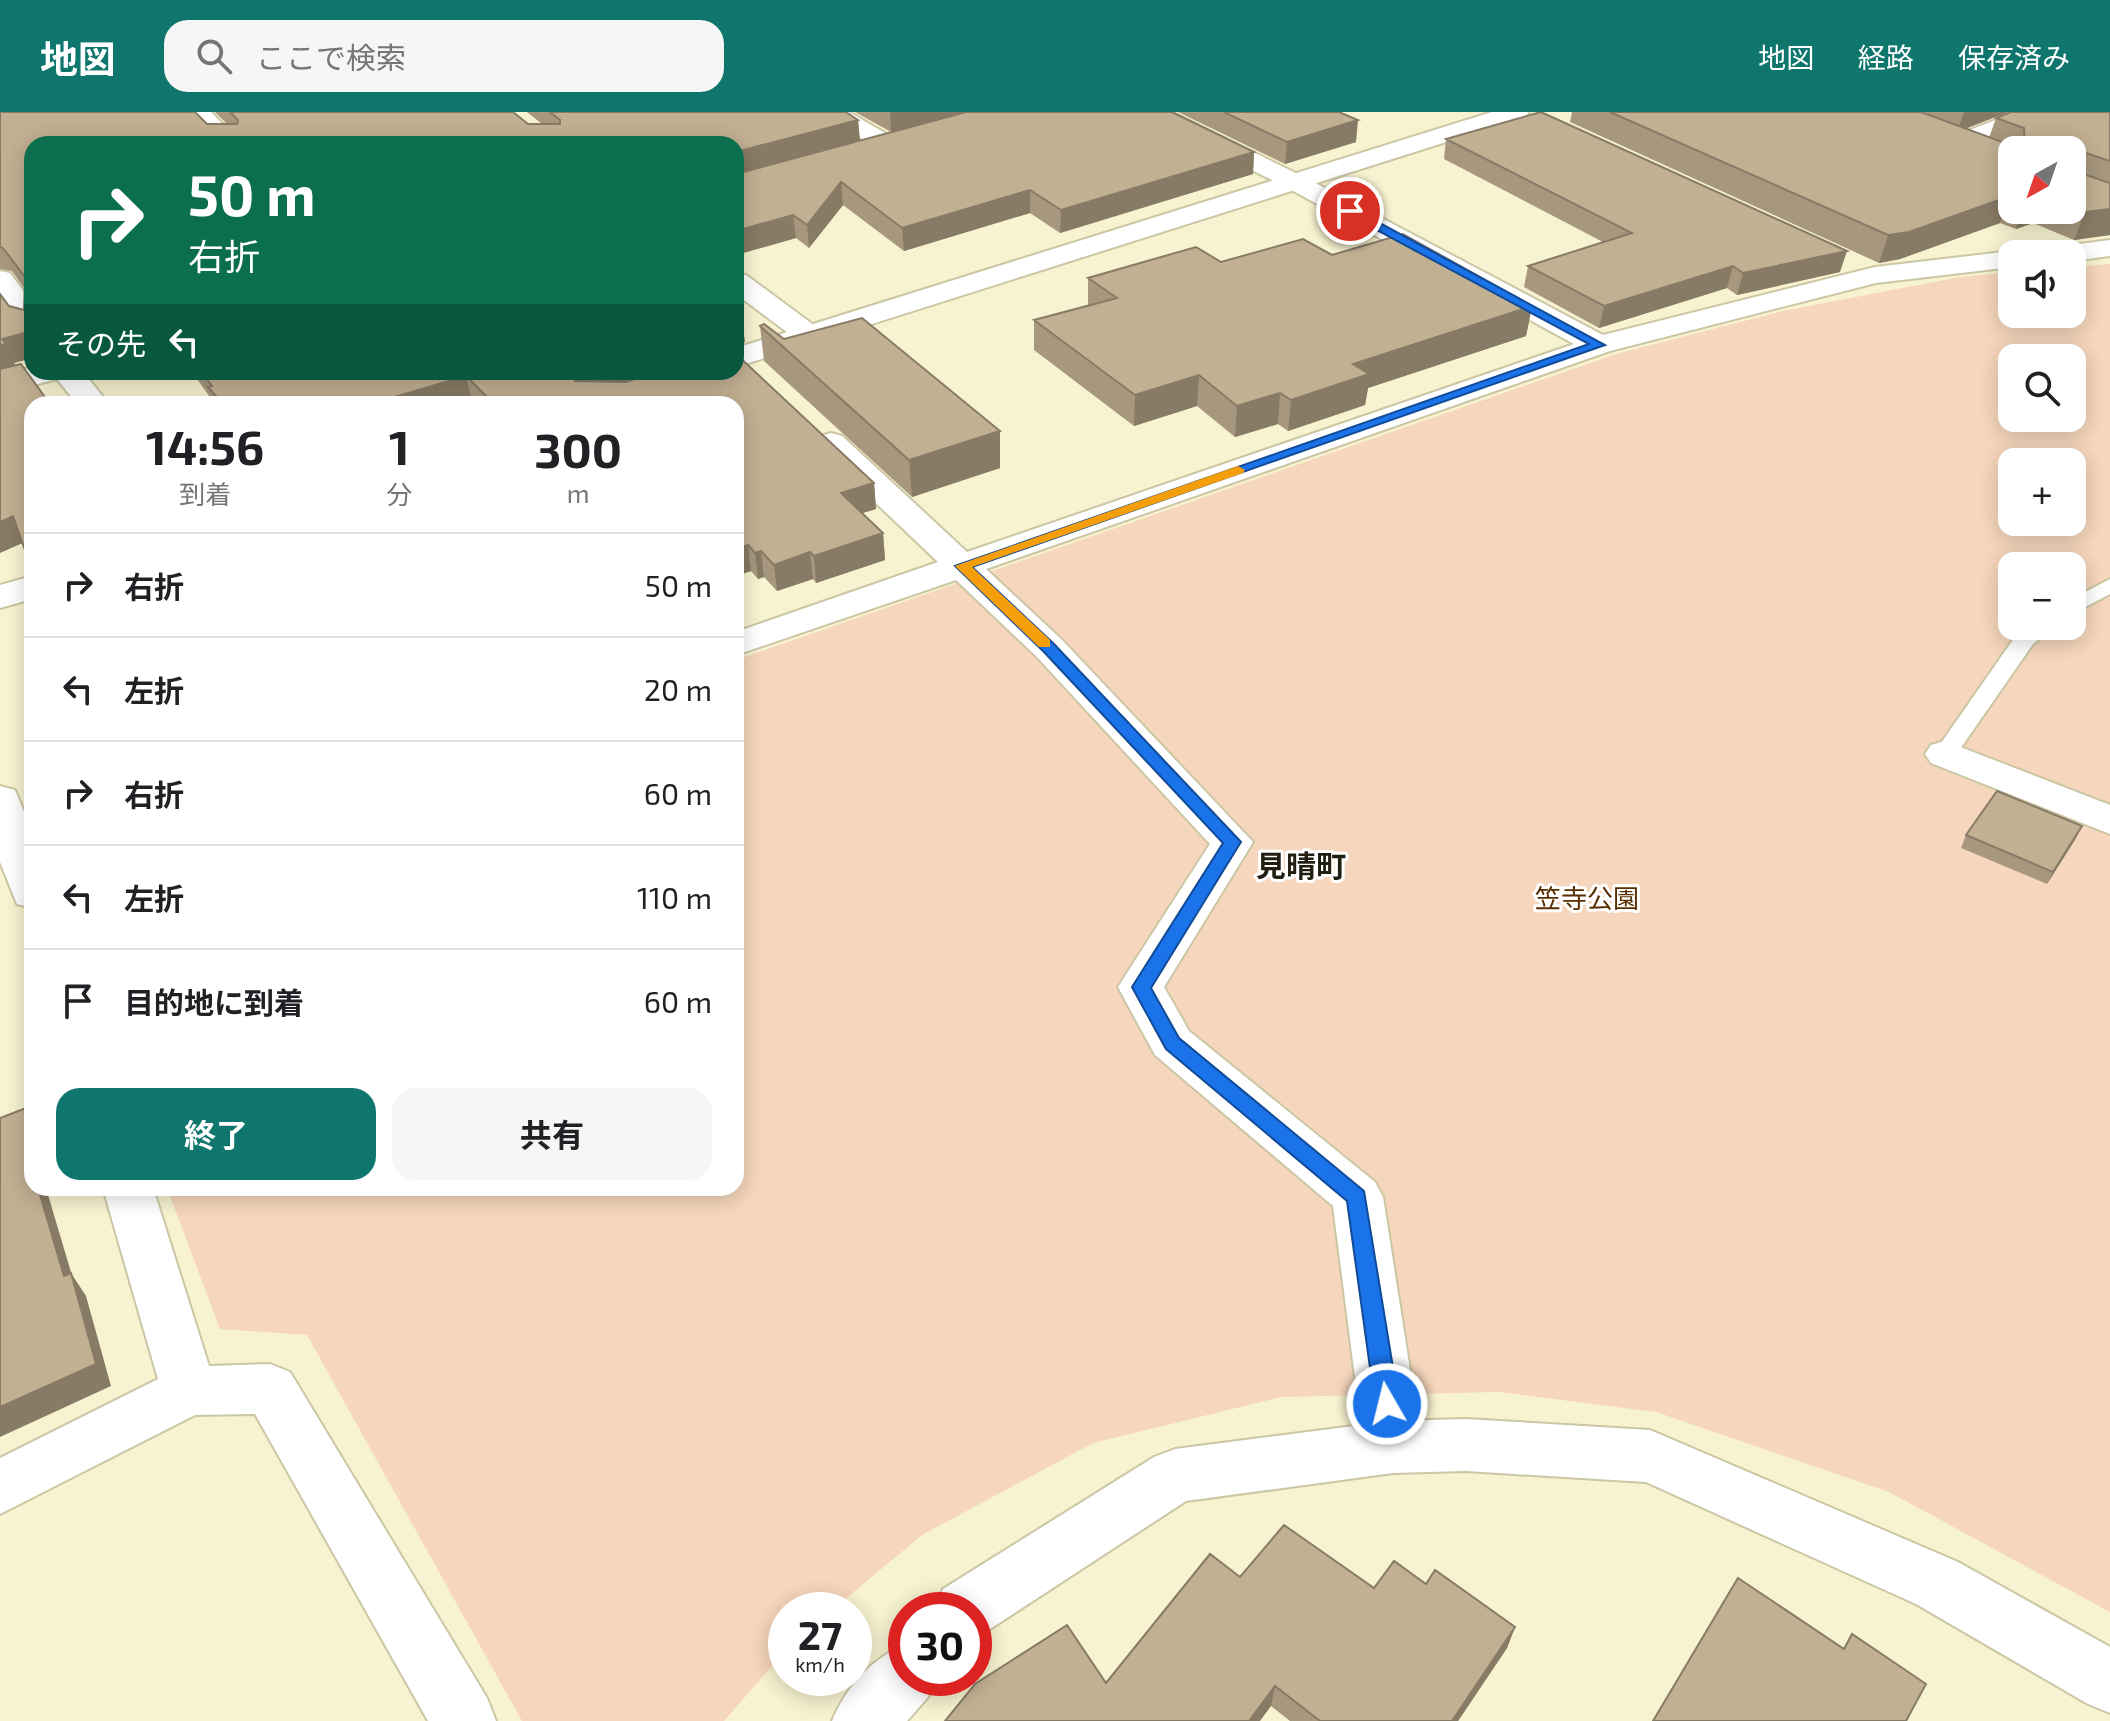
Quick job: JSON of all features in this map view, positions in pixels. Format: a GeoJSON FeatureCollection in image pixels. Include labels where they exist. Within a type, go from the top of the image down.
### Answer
{"type":"FeatureCollection","features":[{"type":"Feature","properties":{"kind":"street"},"geometry":{"type":"LineString","coordinates":[[197,112],[222,136]]}},
{"type":"Feature","properties":{"kind":"street"},"geometry":{"type":"LineString","coordinates":[[832,112],[888,145]]}},
{"type":"Feature","properties":{"kind":"street"},"geometry":{"type":"LineString","coordinates":[[1152,112],[1295,182],[1599,345]]}},
{"type":"Feature","properties":{"kind":"street"},"geometry":{"type":"LineString","coordinates":[[1956,144],[2037,112]]}},
{"type":"Feature","properties":{"kind":"street"},"geometry":{"type":"LineString","coordinates":[[745,364],[809,335],[1295,182],[1524,114]]}},
{"type":"Feature","properties":{"kind":"street"},"geometry":{"type":"LineString","coordinates":[[1929,133],[1984,155]]}},
{"type":"Feature","properties":{"kind":"street"},"geometry":{"type":"LineString","coordinates":[[857,153],[918,137]]}},
{"type":"Feature","properties":{"kind":"street"},"geometry":{"type":"LineString","coordinates":[[2086,251],[2110,248]]}},
{"type":"Feature","properties":{"kind":"street"},"geometry":{"type":"LineString","coordinates":[[1833,255],[1875,275]]}},
{"type":"Feature","properties":{"kind":"street"},"geometry":{"type":"LineString","coordinates":[[744,641],[1599,345],[1875,275],[1998,261]]}},
{"type":"Feature","properties":{"kind":"street"},"geometry":{"type":"LineString","coordinates":[[0,279],[24,312]]}},
{"type":"Feature","properties":{"kind":"street"},"geometry":{"type":"LineString","coordinates":[[744,287],[809,335]]}},
{"type":"Feature","properties":{"kind":"street"},"geometry":{"type":"LineString","coordinates":[[0,385],[24,378]]}},
{"type":"Feature","properties":{"kind":"street"},"geometry":{"type":"LineString","coordinates":[[74,380],[86,396]]}},
{"type":"Feature","properties":{"kind":"street"},"geometry":{"type":"LineString","coordinates":[[807,421],[1049,648],[1232,842],[1141,987],[1172,1043],[1357,1197],[1393,1447]]}},
{"type":"Feature","properties":{"kind":"street"},"geometry":{"type":"LineString","coordinates":[[0,597],[24,590]]}},
{"type":"Feature","properties":{"kind":"street"},"geometry":{"type":"LineString","coordinates":[[1945,754],[2110,820]]}},
{"type":"Feature","properties":{"kind":"street"},"geometry":{"type":"LineString","coordinates":[[0,799],[24,891]]}},
{"type":"Feature","properties":{"kind":"street"},"geometry":{"type":"LineString","coordinates":[[130,1196],[189,1391]]}},
{"type":"Feature","properties":{"kind":"street"},"geometry":{"type":"LineString","coordinates":[[0,1487],[189,1391],[270,1389],[464,1721]]}},
{"type":"Feature","properties":{"kind":"street"},"geometry":{"type":"LineString","coordinates":[[992,1593],[1175,1476],[1393,1447],[1466,1445],[1650,1456],[1937,1583],[2110,1682]]}},
{"type":"Feature","properties":{"kind":"street"},"geometry":{"type":"LineString","coordinates":[[864,1721],[888,1695]]}},
{"type":"Feature","properties":{"kind":"lane"},"geometry":{"type":"LineString","coordinates":[[2086,600],[2110,585]]}},
{"type":"Feature","properties":{"kind":"lane"},"geometry":{"type":"LineString","coordinates":[[1945,754],[2024,640]]}},
{"type":"Feature","properties":{"kind":"green space","name":"笠寺公園"},"geometry":{"type":"Polygon","coordinates":[[[2110,264],[2110,1612],[1889,1492],[1656,1412],[1499,1392],[1281,1397],[1093,1443],[922,1535],[854,1592],[768,1592],[768,1671],[724,1721],[522,1721],[307,1335],[220,1329],[170,1196],[744,1196],[744,657],[1616,354],[1783,311],[1960,277],[1998,273],[1998,328],[2086,328],[2086,266],[2110,264]]]}},
{"type":"Feature","properties":{"kind":"building"},"geometry":{"type":"Polygon","coordinates":[[[0,112],[195,112],[207,124],[237,124],[238,120],[230,112],[513,112],[528,124],[560,124],[560,120],[550,112],[846,112],[858,120],[744,150],[744,136],[24,136],[24,276],[0,247],[0,112]]]}},
{"type":"Feature","properties":{"kind":"building"},"geometry":{"type":"Polygon","coordinates":[[[966,112],[1172,112],[1254,152],[1061,210],[1030,190],[902,228],[841,182],[807,225],[793,215],[744,229],[744,172],[966,112]]]}},
{"type":"Feature","properties":{"kind":"building"},"geometry":{"type":"Polygon","coordinates":[[[1224,112],[1339,112],[1358,120],[1287,142],[1224,112]]]}},
{"type":"Feature","properties":{"kind":"building"},"geometry":{"type":"Polygon","coordinates":[[[1541,112],[1847,251],[1743,273],[1733,266],[1604,306],[1528,266],[1632,233],[1446,139],[1541,112]]]}},
{"type":"Feature","properties":{"kind":"building"},"geometry":{"type":"Polygon","coordinates":[[[1610,112],[1921,112],[1998,140],[1998,200],[1909,232],[1888,235],[1610,112]]]}},
{"type":"Feature","properties":{"kind":"building"},"geometry":{"type":"Polygon","coordinates":[[[2011,112],[2110,112],[2110,161],[2086,153],[2086,136],[2024,136],[2024,128],[1996,118],[2011,112]]]}},
{"type":"Feature","properties":{"kind":"building"},"geometry":{"type":"Polygon","coordinates":[[[2086,175],[2110,183],[2110,209],[2086,212],[2086,175]]]}},
{"type":"Feature","properties":{"kind":"building"},"geometry":{"type":"Polygon","coordinates":[[[1403,234],[1532,306],[1353,364],[1369,374],[1291,400],[1280,393],[1237,406],[1199,375],[1135,395],[1034,320],[1117,298],[1088,278],[1196,247],[1221,262],[1303,239],[1332,255],[1403,234]]]}},
{"type":"Feature","properties":{"kind":"building"},"geometry":{"type":"Polygon","coordinates":[[[0,294],[9,306],[24,310],[24,333],[2,339],[6,344],[0,345],[0,294]]]}},
{"type":"Feature","properties":{"kind":"building"},"geometry":{"type":"Polygon","coordinates":[[[862,318],[1000,431],[909,460],[760,326],[764,324],[784,339],[862,318]]]}},
{"type":"Feature","properties":{"kind":"building"},"geometry":{"type":"Polygon","coordinates":[[[744,361],[874,483],[841,493],[883,533],[814,556],[810,552],[774,565],[761,551],[755,553],[748,545],[744,546],[744,396],[486,396],[470,380],[744,380],[744,361]]]}},
{"type":"Feature","properties":{"kind":"building"},"geometry":{"type":"Polygon","coordinates":[[[21,364],[24,380],[33,380],[44,396],[24,396],[24,547],[13,516],[0,522],[0,369],[21,364]]]}},
{"type":"Feature","properties":{"kind":"building"},"geometry":{"type":"Polygon","coordinates":[[[207,380],[452,380],[398,396],[216,396],[208,387],[212,386],[207,380]]]}},
{"type":"Feature","properties":{"kind":"building"},"geometry":{"type":"Polygon","coordinates":[[[1997,791],[2082,826],[2053,872],[1966,835],[1997,791]]]}},
{"type":"Feature","properties":{"kind":"building"},"geometry":{"type":"Polygon","coordinates":[[[24,1109],[24,1196],[40,1196],[64,1276],[71,1273],[96,1364],[0,1407],[0,1118],[24,1109]]]}},
{"type":"Feature","properties":{"kind":"building"},"geometry":{"type":"Polygon","coordinates":[[[1284,1525],[1374,1588],[1394,1561],[1426,1584],[1435,1570],[1515,1627],[1452,1721],[1320,1721],[1275,1686],[1249,1721],[945,1721],[965,1696],[992,1696],[992,1673],[1067,1625],[1106,1683],[1210,1554],[1240,1577],[1284,1525]]]}},
{"type":"Feature","properties":{"kind":"building"},"geometry":{"type":"Polygon","coordinates":[[[1738,1578],[1844,1649],[1852,1634],[1926,1684],[1906,1721],[1653,1721],[1738,1578]]]}},
{"type":"Feature","properties":{"kind":"slow traffic"},"geometry":{"type":"LineString","coordinates":[[1044,643],[962,566],[1238,470]]}},
{"type":"Feature","properties":{"kind":"district","name":"見晴町"},"geometry":{"type":"Point","coordinates":[1301,865]}},
{"type":"Feature","properties":{"kind":"route"},"geometry":{"type":"LineString","coordinates":[[1350,211],[1599,345],[962,566],[1049,648],[1232,842],[1141,987],[1172,1043],[1357,1197],[1387,1404]]}}]}
